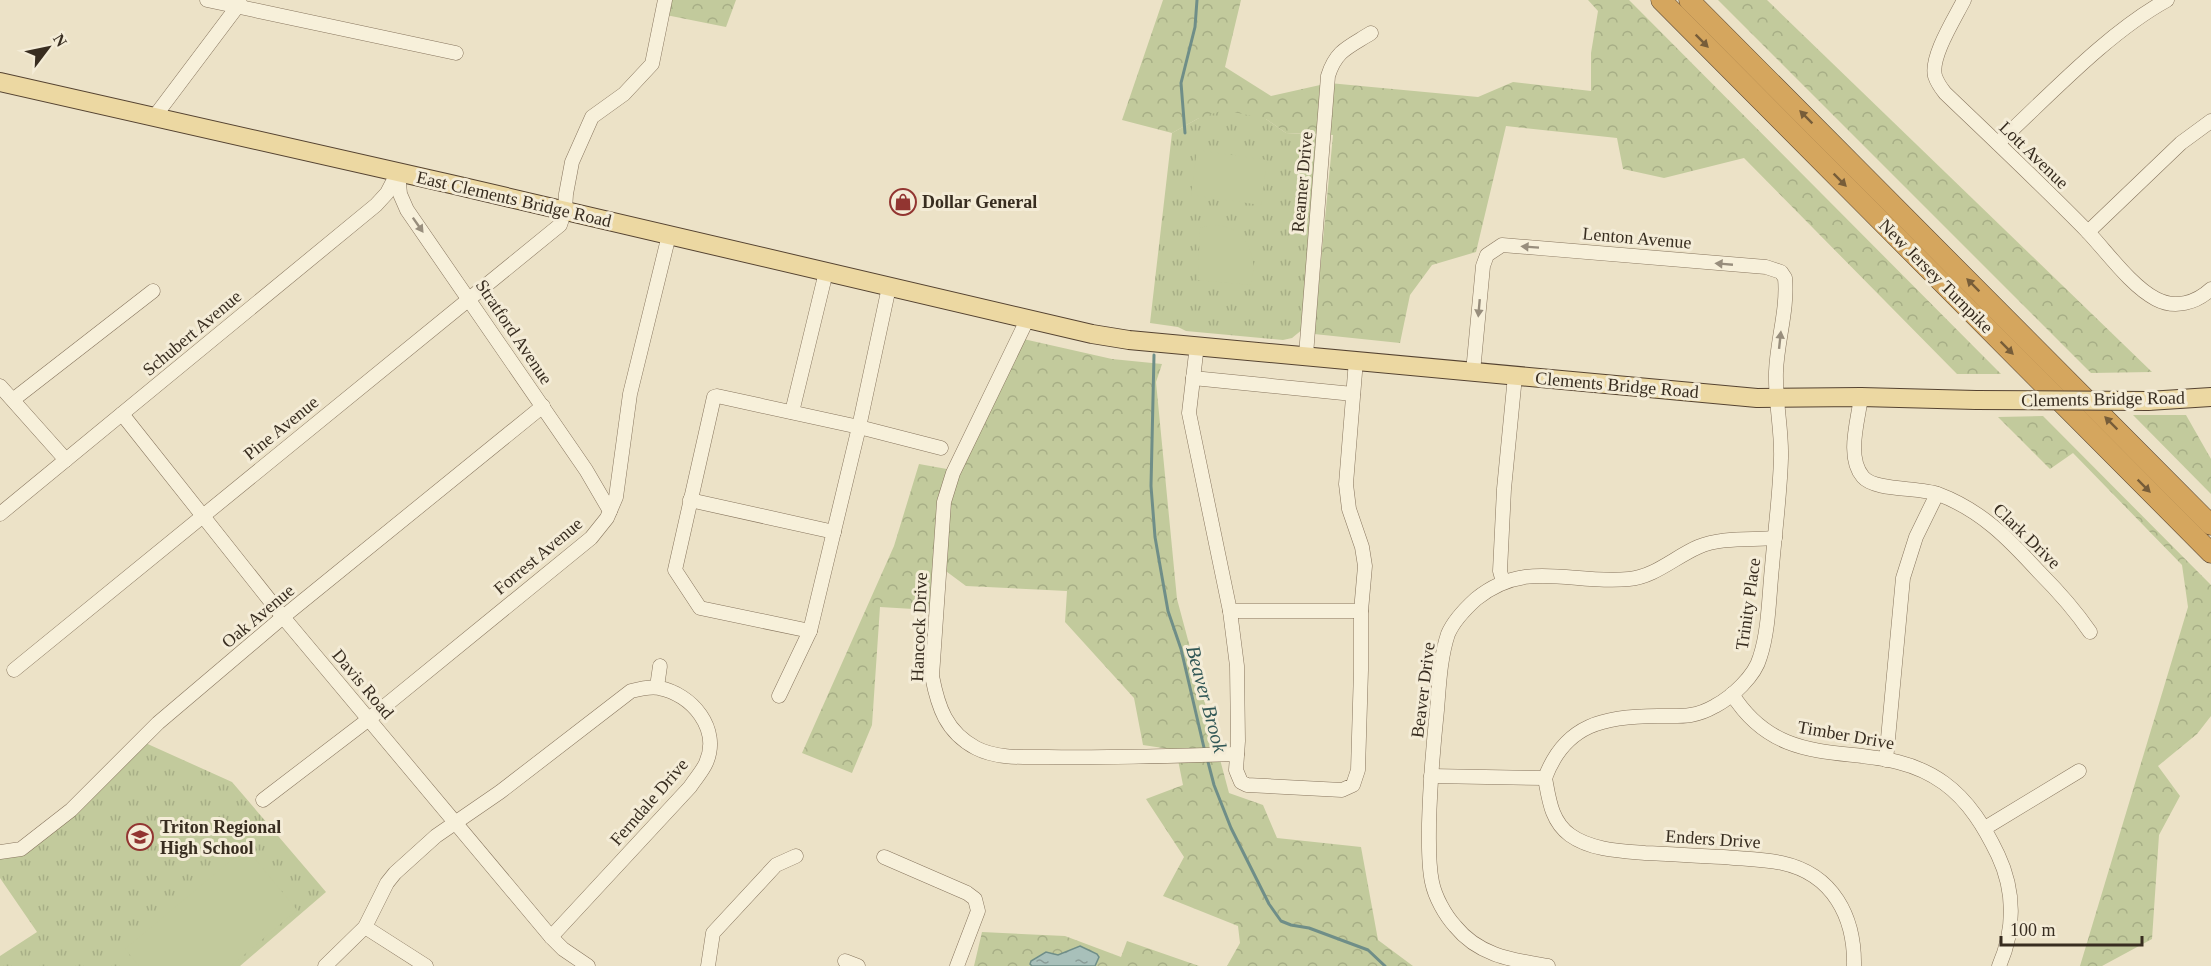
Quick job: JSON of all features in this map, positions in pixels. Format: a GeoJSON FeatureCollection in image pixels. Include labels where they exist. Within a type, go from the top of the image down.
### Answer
{"type":"FeatureCollection","features":[{"type":"Feature","properties":{"kind":"highway","name":"New Jersey Turnpike"},"geometry":{"type":"LineString","coordinates":[[1661,0],[2211,553]]}},
{"type":"Feature","properties":{"kind":"highway","name":"New Jersey Turnpike"},"geometry":{"type":"LineString","coordinates":[[1689,0],[2211,525]]}},
{"type":"Feature","properties":{"kind":"main road","name":"East Clements Bridge Road"},"geometry":{"type":"LineString","coordinates":[[0,82],[565,210],[1027,320]]}},
{"type":"Feature","properties":{"kind":"main road","name":"Clements Bridge Road"},"geometry":{"type":"LineString","coordinates":[[1027,320],[1101,336],[1756,398],[1861,397],[2148,401],[2211,397]]}},
{"type":"Feature","properties":{"kind":"street"},"geometry":{"type":"LineString","coordinates":[[207,0],[240,4],[456,53]]}},
{"type":"Feature","properties":{"kind":"street"},"geometry":{"type":"LineString","coordinates":[[565,210],[572,162],[591,117],[624,94],[652,64],[665,0]]}},
{"type":"Feature","properties":{"kind":"street","name":"Lott Avenue"},"geometry":{"type":"LineString","coordinates":[[1964,0],[1938,54],[1934,68],[1935,78],[1945,93],[2088,232],[2122,271],[2155,299],[2176,304],[2192,301],[2211,289]]}},
{"type":"Feature","properties":{"kind":"street"},"geometry":{"type":"LineString","coordinates":[[1998,143],[2136,19],[2167,0]]}},
{"type":"Feature","properties":{"kind":"street"},"geometry":{"type":"LineString","coordinates":[[155,116],[240,4]]}},
{"type":"Feature","properties":{"kind":"street","name":"Reamer Drive"},"geometry":{"type":"LineString","coordinates":[[1306,355],[1328,76],[1332,61],[1338,54],[1371,33]]}},
{"type":"Feature","properties":{"kind":"street"},"geometry":{"type":"LineString","coordinates":[[2088,232],[2181,143],[2211,121]]}},
{"type":"Feature","properties":{"kind":"street","name":"Stratford Avenue"},"geometry":{"type":"LineString","coordinates":[[398,172],[400,194],[407,210],[543,406],[586,470],[610,511]]}},
{"type":"Feature","properties":{"kind":"street","name":"Schubert Avenue"},"geometry":{"type":"LineString","coordinates":[[0,514],[376,205],[387,193],[398,172]]}},
{"type":"Feature","properties":{"kind":"street","name":"Pine Avenue"},"geometry":{"type":"LineString","coordinates":[[14,670],[560,225],[565,210]]}},
{"type":"Feature","properties":{"kind":"street","name":"Forrest Avenue"},"geometry":{"type":"LineString","coordinates":[[263,800],[369,719],[591,538],[610,511],[616,497],[630,394],[669,235]]}},
{"type":"Feature","properties":{"kind":"street","name":"Lenton Avenue"},"geometry":{"type":"LineString","coordinates":[[1473,372],[1483,266],[1486,255],[1502,245],[1766,267],[1782,272]]}},
{"type":"Feature","properties":{"kind":"street"},"geometry":{"type":"LineString","coordinates":[[792,412],[826,272]]}},
{"type":"Feature","properties":{"kind":"street","name":"Trinity Place"},"geometry":{"type":"LineString","coordinates":[[1545,778],[1551,761],[1563,745],[1587,726],[1615,720],[1655,716],[1690,717],[1715,706],[1732,694],[1752,674],[1760,658],[1768,607],[1782,457],[1776,371],[1786,284],[1782,272]]}},
{"type":"Feature","properties":{"kind":"street"},"geometry":{"type":"LineString","coordinates":[[779,696],[810,631],[859,427],[889,287]]}},
{"type":"Feature","properties":{"kind":"street"},"geometry":{"type":"LineString","coordinates":[[14,399],[153,291]]}},
{"type":"Feature","properties":{"kind":"street","name":"Hancock Drive"},"geometry":{"type":"LineString","coordinates":[[1027,320],[953,473],[944,502],[932,676],[936,697],[947,724],[977,748],[1004,756],[1083,758],[1237,754]]}},
{"type":"Feature","properties":{"kind":"street"},"geometry":{"type":"LineString","coordinates":[[1197,345],[1189,413],[1230,611],[1236,666],[1238,776],[1241,782],[1247,785],[1342,790],[1353,784],[1358,770],[1361,611],[1365,566],[1362,547],[1348,509],[1346,484],[1356,360]]}},
{"type":"Feature","properties":{"kind":"street"},"geometry":{"type":"LineString","coordinates":[[1503,582],[1500,571],[1504,489],[1515,376]]}},
{"type":"Feature","properties":{"kind":"street"},"geometry":{"type":"LineString","coordinates":[[1193,378],[1353,394]]}},
{"type":"Feature","properties":{"kind":"street"},"geometry":{"type":"LineString","coordinates":[[0,386],[66,460]]}},
{"type":"Feature","properties":{"kind":"street"},"geometry":{"type":"LineString","coordinates":[[810,631],[700,608],[675,570],[714,397],[859,427],[941,448]]}},
{"type":"Feature","properties":{"kind":"street","name":"Clark Drive"},"geometry":{"type":"LineString","coordinates":[[1861,397],[1854,452],[1857,468],[1864,479],[1872,484],[1937,494],[1975,511],[2003,532],[2073,608],[2090,632]]}},
{"type":"Feature","properties":{"kind":"street","name":"Oak Avenue"},"geometry":{"type":"LineString","coordinates":[[0,852],[21,849],[71,810],[158,723],[283,617],[543,406]]}},
{"type":"Feature","properties":{"kind":"street","name":"Davis Road"},"geometry":{"type":"LineString","coordinates":[[122,414],[283,617],[454,822],[551,937],[563,949],[587,966]]}},
{"type":"Feature","properties":{"kind":"street"},"geometry":{"type":"LineString","coordinates":[[1886,759],[1903,578],[1916,537],[1937,494]]}},
{"type":"Feature","properties":{"kind":"street"},"geometry":{"type":"LineString","coordinates":[[690,500],[834,532]]}},
{"type":"Feature","properties":{"kind":"street","name":"Beaver Drive"},"geometry":{"type":"LineString","coordinates":[[1548,966],[1490,954],[1468,940],[1454,926],[1437,898],[1432,884],[1428,857],[1431,776],[1441,671],[1448,634],[1458,616],[1478,598],[1503,582],[1524,576],[1629,579],[1649,574],[1700,547],[1721,541],[1775,538]]}},
{"type":"Feature","properties":{"kind":"street"},"geometry":{"type":"LineString","coordinates":[[1230,611],[1361,611]]}},
{"type":"Feature","properties":{"kind":"street"},"geometry":{"type":"LineString","coordinates":[[325,966],[365,927],[391,878],[454,822],[500,792],[631,691],[657,687],[660,666]]}},
{"type":"Feature","properties":{"kind":"street","name":"Ferndale Drive"},"geometry":{"type":"LineString","coordinates":[[551,937],[690,787],[706,763],[710,744],[706,725],[696,708],[680,694],[657,687]]}},
{"type":"Feature","properties":{"kind":"street","name":"Timber Drive"},"geometry":{"type":"LineString","coordinates":[[1732,694],[1753,721],[1785,742],[1815,751],[1886,759],[1909,765],[1943,782],[1965,803],[1985,828],[2003,866],[2011,894],[2011,925],[1999,966]]}},
{"type":"Feature","properties":{"kind":"street"},"geometry":{"type":"LineString","coordinates":[[1985,828],[2079,771]]}},
{"type":"Feature","properties":{"kind":"street"},"geometry":{"type":"LineString","coordinates":[[1431,776],[1545,778]]}},
{"type":"Feature","properties":{"kind":"street","name":"Enders Drive"},"geometry":{"type":"LineString","coordinates":[[1545,778],[1552,812],[1559,824],[1569,835],[1584,843],[1603,849],[1759,860],[1784,864],[1806,871],[1836,895],[1850,928],[1854,966]]}},
{"type":"Feature","properties":{"kind":"street"},"geometry":{"type":"LineString","coordinates":[[708,966],[713,933],[776,866],[796,856]]}},
{"type":"Feature","properties":{"kind":"street"},"geometry":{"type":"LineString","coordinates":[[884,857],[967,893],[975,899],[978,910],[957,966]]}},
{"type":"Feature","properties":{"kind":"street"},"geometry":{"type":"LineString","coordinates":[[365,927],[426,966]]}},
{"type":"Feature","properties":{"kind":"street"},"geometry":{"type":"LineString","coordinates":[[844,961],[858,966]]}},
{"type":"Feature","properties":{"kind":"green space"},"geometry":{"type":"Polygon","coordinates":[[[665,0],[736,0],[726,27],[661,14],[665,0]]]}},
{"type":"Feature","properties":{"kind":"green space"},"geometry":{"type":"Polygon","coordinates":[[[1163,0],[1241,0],[1225,67],[1271,96],[1329,83],[1478,97],[1513,82],[1591,91],[1591,53],[1598,11],[1588,0],[1629,0],[2001,374],[1957,374],[1744,158],[1664,178],[1623,169],[1617,138],[1506,126],[1476,252],[1432,265],[1410,295],[1400,343],[1314,334],[1333,135],[1286,133],[1266,119],[1199,118],[1172,133],[1122,120],[1163,0]]]}},
{"type":"Feature","properties":{"kind":"green space"},"geometry":{"type":"Polygon","coordinates":[[[1718,0],[1767,0],[2152,372],[2091,373],[1718,0]]]}},
{"type":"Feature","properties":{"kind":"green space"},"geometry":{"type":"Polygon","coordinates":[[[1224,110],[1266,119],[1286,133],[1319,135],[1303,329],[1292,338],[1283,340],[1186,331],[1178,327],[1150,323],[1172,133],[1199,118],[1224,110]]]}},
{"type":"Feature","properties":{"kind":"green space"},"geometry":{"type":"Polygon","coordinates":[[[1197,150],[1267,160],[1261,205],[1191,195],[1197,150]]]}},
{"type":"Feature","properties":{"kind":"green space"},"geometry":{"type":"Polygon","coordinates":[[[1212,225],[1233,230],[1247,244],[1253,264],[1250,285],[1198,280],[1200,228],[1212,225]]]}},
{"type":"Feature","properties":{"kind":"green space"},"geometry":{"type":"Polygon","coordinates":[[[1019,338],[1112,359],[1162,364],[1156,382],[1177,599],[1229,793],[1263,805],[1277,838],[1361,847],[1378,940],[1413,966],[1227,966],[1240,943],[1238,926],[1163,896],[1184,857],[1146,799],[1183,785],[1176,750],[1143,745],[1134,698],[1065,622],[1067,591],[966,586],[935,563],[930,610],[880,607],[872,725],[852,773],[802,753],[894,546],[919,464],[958,471],[1019,338]]]}},
{"type":"Feature","properties":{"kind":"green space"},"geometry":{"type":"Polygon","coordinates":[[[2133,415],[2186,415],[2211,459],[2211,494],[2133,415]]]}},
{"type":"Feature","properties":{"kind":"green space"},"geometry":{"type":"Polygon","coordinates":[[[2043,416],[2211,585],[2211,716],[2197,734],[2158,766],[2180,796],[2159,835],[2152,939],[2102,966],[2080,966],[2188,607],[2182,565],[2073,453],[2050,469],[1998,417],[2043,416]]]}},
{"type":"Feature","properties":{"kind":"green space","name":"Triton Regional High School"},"geometry":{"type":"Polygon","coordinates":[[[141,741],[232,782],[326,892],[240,966],[0,966],[0,956],[37,932],[0,878],[0,857],[29,851],[141,741]]]}},
{"type":"Feature","properties":{"kind":"green space"},"geometry":{"type":"Polygon","coordinates":[[[246,848],[297,910],[231,966],[139,966],[125,949],[246,848]]]}},
{"type":"Feature","properties":{"kind":"green space"},"geometry":{"type":"Polygon","coordinates":[[[982,932],[1065,936],[1121,957],[1127,941],[1199,966],[974,966],[982,932]]]}},
{"type":"Feature","properties":{"kind":"water"},"geometry":{"type":"Polygon","coordinates":[[[1080,946],[1097,954],[1099,957],[1095,966],[1032,966],[1030,964],[1046,952],[1058,955],[1080,946]]]}},
{"type":"Feature","properties":{"kind":"waterway","name":"Beaver Brook"},"geometry":{"type":"LineString","coordinates":[[1185,133],[1181,83],[1195,27],[1197,0]]}},
{"type":"Feature","properties":{"kind":"waterway","name":"Beaver Brook"},"geometry":{"type":"LineString","coordinates":[[1154,355],[1151,486],[1155,537],[1168,611],[1181,649],[1205,752]]}},
{"type":"Feature","properties":{"kind":"waterway","name":"Beaver Brook"},"geometry":{"type":"LineString","coordinates":[[1207,758],[1214,785],[1231,828],[1269,904],[1281,921],[1309,928],[1368,950],[1385,966]]}},
{"type":"Feature","properties":{"kind":"place","name":"Dollar General"},"geometry":{"type":"Point","coordinates":[903,202]}},
{"type":"Feature","properties":{"kind":"place","name":"Triton Regional High School"},"geometry":{"type":"Point","coordinates":[140,837]}}]}
